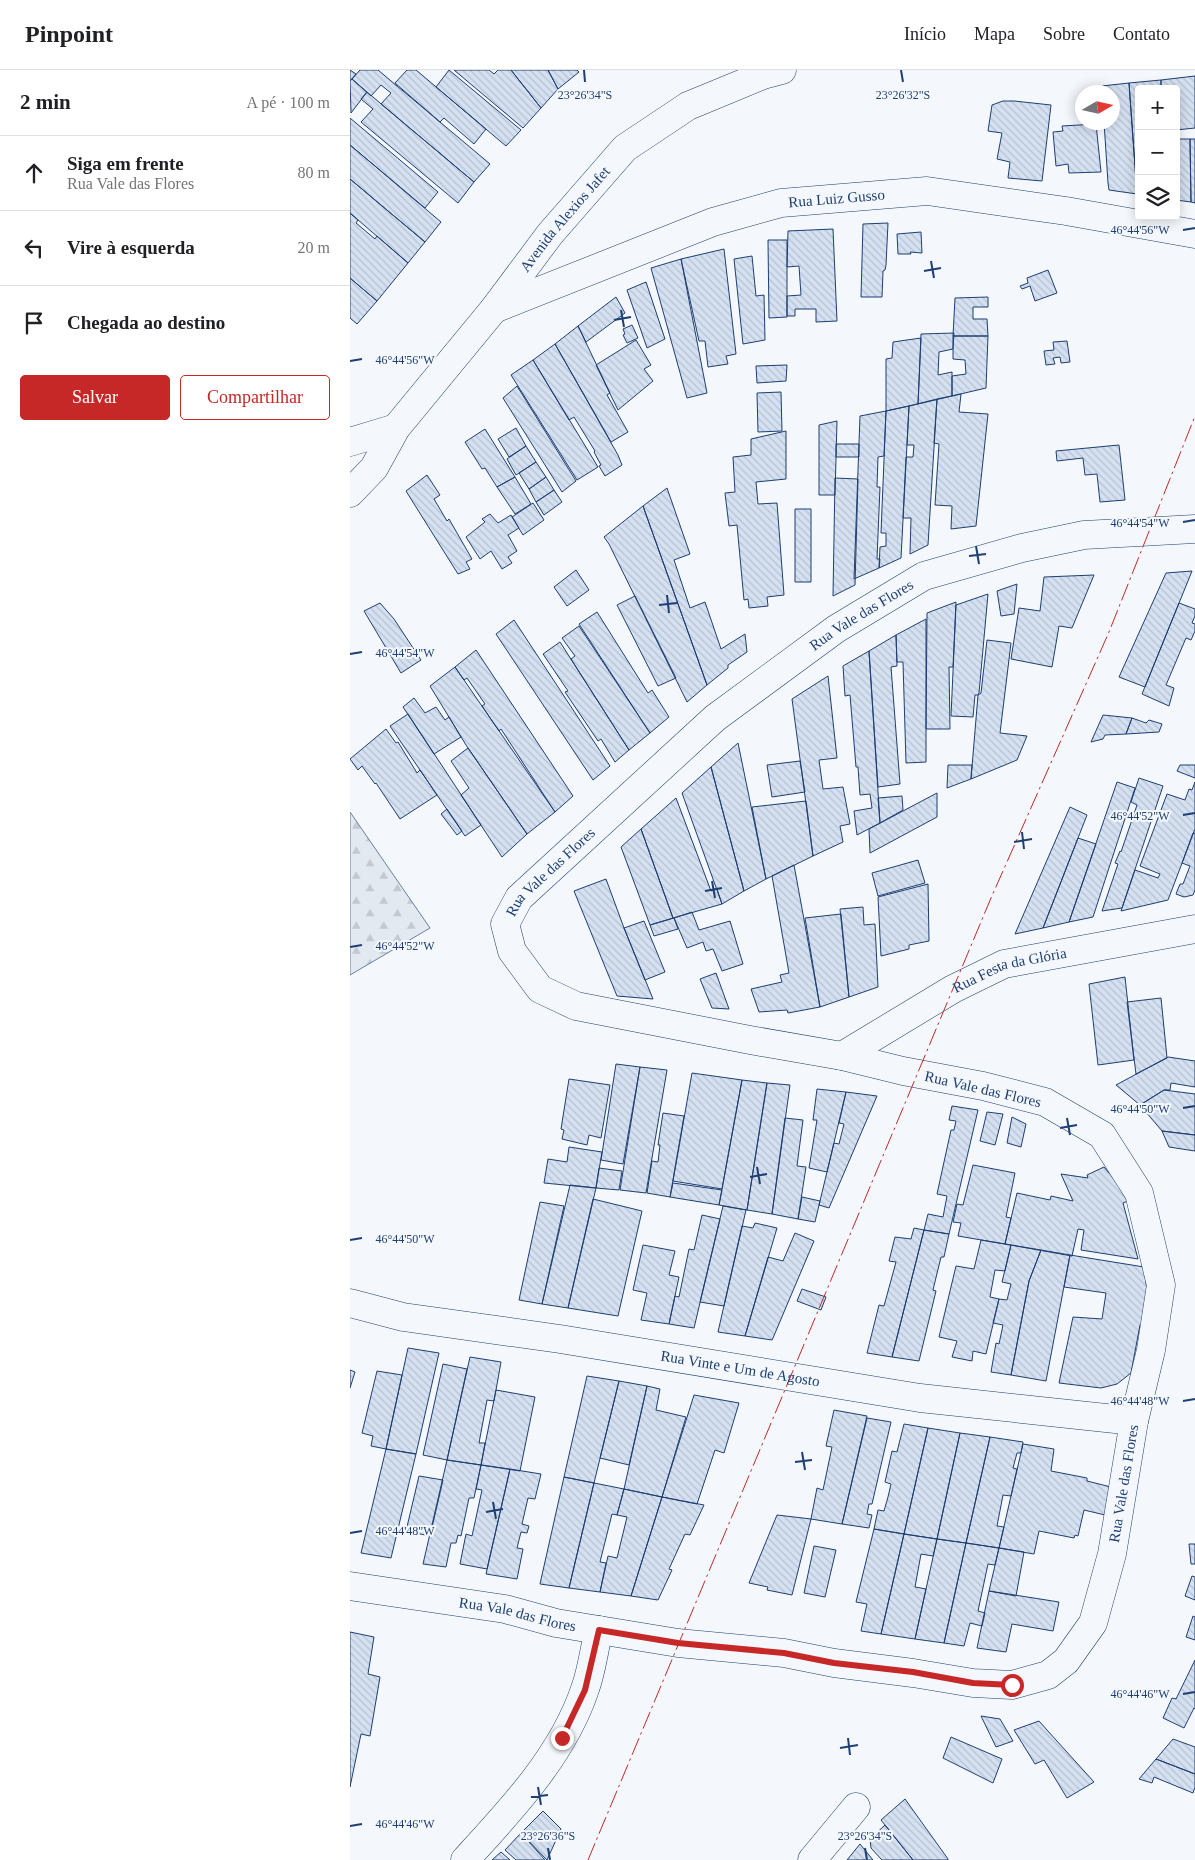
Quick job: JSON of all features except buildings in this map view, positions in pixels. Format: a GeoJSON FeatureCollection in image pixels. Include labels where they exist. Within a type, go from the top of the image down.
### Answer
{"type":"FeatureCollection","features":[{"type":"Feature","properties":{"kind":"street","name":"Avenida Alexios Jafet"},"geometry":{"type":"LineString","coordinates":[[350,493],[374,468],[396,428],[494,309],[550,234],[625,148],[688,106],[763,74],[782,70]]}},
{"type":"Feature","properties":{"kind":"street","name":"Rua Luiz Gusso"},"geometry":{"type":"LineString","coordinates":[[494,309],[713,222],[781,204],[927,191],[1066,210],[1195,234]]}},
{"type":"Feature","properties":{"kind":"street"},"geometry":{"type":"LineString","coordinates":[[350,442],[396,428]]}},
{"type":"Feature","properties":{"kind":"street","name":"Rua Vale das Flores"},"geometry":{"type":"LineString","coordinates":[[350,1586],[505,1609],[556,1623],[678,1643],[784,1653],[834,1663],[913,1672],[973,1683],[1012,1685],[1048,1675],[1066,1661],[1093,1623],[1112,1554],[1134,1421],[1151,1350],[1161,1285],[1139,1193],[1102,1135],[1045,1102],[983,1086],[903,1071],[842,1056],[576,1006],[540,989],[512,952],[505,924],[519,898],[715,718],[836,629],[924,576],[1022,548],[1084,535],[1195,530]]}},
{"type":"Feature","properties":{"kind":"street","name":"Rua Festa da Glória"},"geometry":{"type":"LineString","coordinates":[[842,1056],[953,989],[1004,964],[1195,929]]}},
{"type":"Feature","properties":{"kind":"street","name":"Rua Vinte e Um de Agosto"},"geometry":{"type":"LineString","coordinates":[[350,1303],[403,1317],[560,1339],[920,1398],[1134,1421]]}},
{"type":"Feature","properties":{"kind":"street"},"geometry":{"type":"LineString","coordinates":[[465,1860],[518,1801],[562,1738],[585,1690],[599,1630]]}},
{"type":"Feature","properties":{"kind":"street"},"geometry":{"type":"LineString","coordinates":[[812,1860],[856,1808]]}},
{"type":"Feature","properties":{"kind":"green space"},"geometry":{"type":"Polygon","coordinates":[[[350,812],[430,928],[350,975],[350,812]]]}},
{"type":"Feature","properties":{"kind":"power"},"geometry":{"type":"LineString","coordinates":[[588,1860],[991,898],[1109,632],[1195,416]]}},
{"type":"Feature","properties":{"kind":"route"},"geometry":{"type":"LineString","coordinates":[[562,1738],[585,1690],[599,1630],[678,1643],[784,1653],[834,1663],[913,1672],[973,1683],[1012,1685]]}}]}
